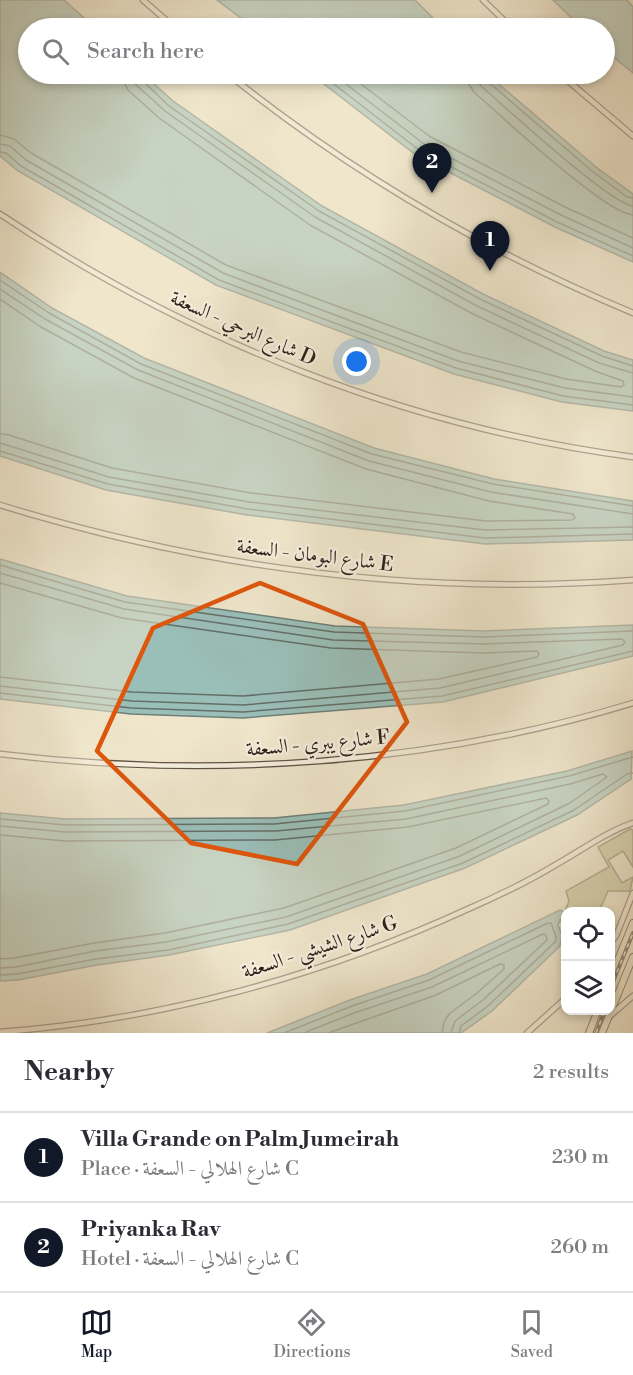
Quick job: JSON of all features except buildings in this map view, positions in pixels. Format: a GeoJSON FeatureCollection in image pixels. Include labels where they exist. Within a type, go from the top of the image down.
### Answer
{"type":"FeatureCollection","features":[{"type":"Feature","properties":{"kind":"main road"},"geometry":{"type":"LineString","coordinates":[[615,964],[633,923]]}},
{"type":"Feature","properties":{"kind":"main road"},"geometry":{"type":"LineString","coordinates":[[604,1033],[633,957]]}},
{"type":"Feature","properties":{"kind":"main road"},"geometry":{"type":"LineString","coordinates":[[589,1032],[596,1015]]}},
{"type":"Feature","properties":{"kind":"street"},"geometry":{"type":"LineString","coordinates":[[143,0],[164,18]]}},
{"type":"Feature","properties":{"kind":"street"},"geometry":{"type":"LineString","coordinates":[[483,0],[502,18]]}},
{"type":"Feature","properties":{"kind":"street"},"geometry":{"type":"LineString","coordinates":[[241,84],[329,149],[417,205],[519,261],[633,313]]}},
{"type":"Feature","properties":{"kind":"street"},"geometry":{"type":"LineString","coordinates":[[572,84],[633,136]]}},
{"type":"Feature","properties":{"kind":"street","name":"شارع البرحي - السعفة D"},"geometry":{"type":"LineString","coordinates":[[0,214],[74,261],[151,304],[230,342],[312,376],[395,404],[470,425],[566,446],[633,457]]}},
{"type":"Feature","properties":{"kind":"street","name":"شارع البومان - السعفة E"},"geometry":{"type":"LineString","coordinates":[[0,505],[144,544],[234,562],[302,572],[405,582],[474,584],[555,584],[633,580]]}},
{"type":"Feature","properties":{"kind":"street","name":"شارع يبري - السعفة F"},"geometry":{"type":"LineString","coordinates":[[0,754],[157,765],[226,765],[327,760],[387,754],[476,740],[564,721],[633,702]]}},
{"type":"Feature","properties":{"kind":"street","name":"شارع الشيشي - السعفة G"},"geometry":{"type":"LineString","coordinates":[[0,1032],[100,1020],[166,1008],[330,964],[402,938],[471,908],[631,825]]}},
{"type":"Feature","properties":{"kind":"street"},"geometry":{"type":"LineString","coordinates":[[615,937],[633,893]]}},
{"type":"Feature","properties":{"kind":"street"},"geometry":{"type":"LineString","coordinates":[[608,1019],[633,996]]}},
{"type":"Feature","properties":{"kind":"street"},"geometry":{"type":"LineString","coordinates":[[527,1033],[561,1003]]}},
{"type":"Feature","properties":{"kind":"street"},"geometry":{"type":"LineString","coordinates":[[625,1003],[633,1005]]}},
{"type":"Feature","properties":{"kind":"highlighted area"},"geometry":{"type":"Polygon","coordinates":[[[260,583],[363,624],[407,722],[297,864],[191,843],[97,751],[153,628],[260,583]]]}},
{"type":"Feature","properties":{"kind":"green space"},"geometry":{"type":"Polygon","coordinates":[[[630,829],[633,830],[633,867],[623,851],[608,860],[622,883],[633,877],[630,891],[608,891],[601,907],[567,907],[569,901],[566,891],[609,867],[598,847],[630,829]]]}},
{"type":"Feature","properties":{"kind":"water"},"geometry":{"type":"Polygon","coordinates":[[[0,0],[64,0],[84,18],[18,18],[18,84],[154,84],[173,101],[322,206],[483,294],[604,351],[633,360],[633,411],[562,402],[454,374],[216,285],[18,171],[0,156],[0,0]]]}},
{"type":"Feature","properties":{"kind":"water"},"geometry":{"type":"Polygon","coordinates":[[[217,0],[415,0],[433,18],[241,18],[217,0]]]}},
{"type":"Feature","properties":{"kind":"water"},"geometry":{"type":"Polygon","coordinates":[[[553,0],[627,0],[633,7],[633,73],[615,58],[615,18],[572,18],[553,0]]]}},
{"type":"Feature","properties":{"kind":"water"},"geometry":{"type":"Polygon","coordinates":[[[324,84],[499,84],[596,167],[633,194],[633,262],[555,227],[416,155],[324,84]]]}},
{"type":"Feature","properties":{"kind":"water"},"geometry":{"type":"Polygon","coordinates":[[[0,272],[52,308],[144,358],[374,448],[494,479],[633,501],[633,540],[485,544],[247,515],[106,490],[0,456],[0,272]]]}},
{"type":"Feature","properties":{"kind":"water"},"geometry":{"type":"Polygon","coordinates":[[[0,559],[127,596],[335,626],[483,631],[633,625],[633,656],[443,702],[243,718],[131,714],[0,699],[0,559]]]}},
{"type":"Feature","properties":{"kind":"water"},"geometry":{"type":"Polygon","coordinates":[[[632,751],[631,779],[577,815],[465,868],[290,930],[169,955],[0,981],[0,813],[65,819],[274,818],[404,805],[567,771],[632,751]]]}},
{"type":"Feature","properties":{"kind":"water"},"geometry":{"type":"Polygon","coordinates":[[[561,910],[558,925],[561,932],[560,946],[492,1011],[461,1033],[267,1033],[350,1000],[427,974],[561,910]]]}},
{"type":"Feature","properties":{"kind":"railway"},"geometry":{"type":"LineString","coordinates":[[615,977],[633,933]]}},
{"type":"Feature","properties":{"kind":"railway"},"geometry":{"type":"LineString","coordinates":[[596,1033],[603,1015]]}},
{"type":"Feature","properties":{"kind":"place","name":"Priyanka Rav"},"geometry":{"type":"Point","coordinates":[432,193]}},
{"type":"Feature","properties":{"kind":"place","name":"Villa Grande on Palm Jumeirah"},"geometry":{"type":"Point","coordinates":[490,271]}}]}
